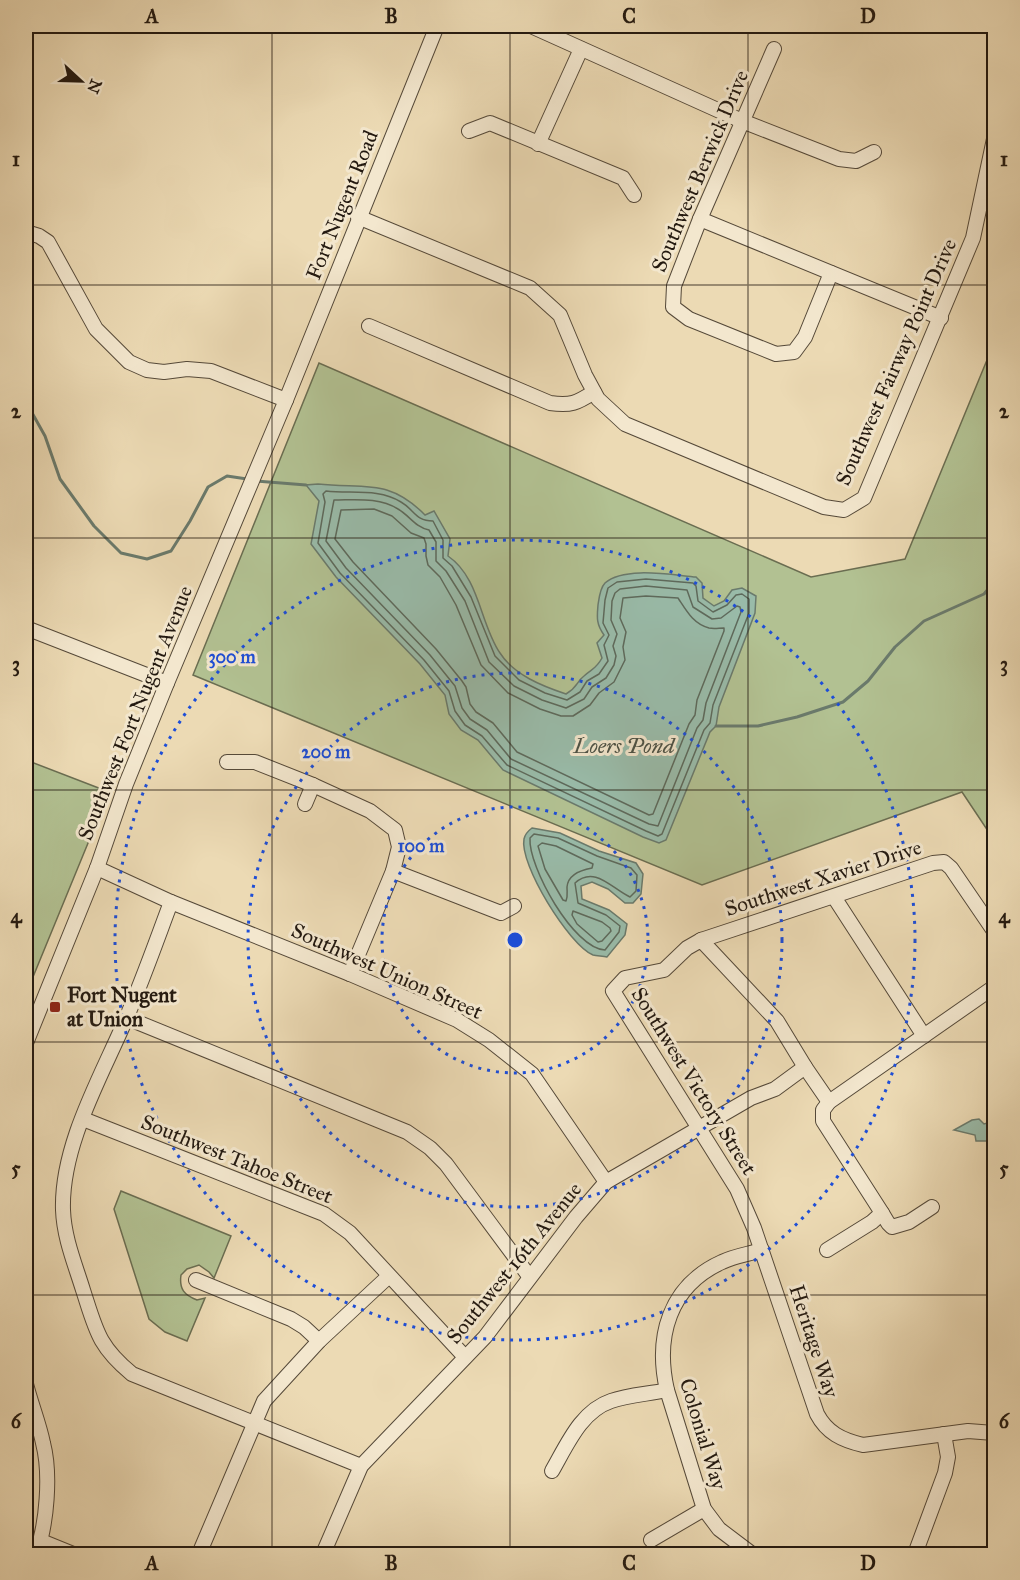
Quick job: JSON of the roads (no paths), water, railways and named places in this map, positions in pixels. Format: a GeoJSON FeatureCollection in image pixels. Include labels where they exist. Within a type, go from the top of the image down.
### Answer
{"type":"FeatureCollection","features":[{"type":"Feature","properties":{"kind":"street","name":"Fort Nugent Road"},"geometry":{"type":"LineString","coordinates":[[286,400],[437,26]]}},
{"type":"Feature","properties":{"kind":"street"},"geometry":{"type":"LineString","coordinates":[[531,26],[742,121],[838,159],[856,161],[874,152]]}},
{"type":"Feature","properties":{"kind":"street"},"geometry":{"type":"LineString","coordinates":[[538,144],[581,49]]}},
{"type":"Feature","properties":{"kind":"street","name":"Southwest Berwick Drive"},"geometry":{"type":"LineString","coordinates":[[774,49],[700,219],[674,286],[674,307],[689,319],[776,354],[794,352],[805,337],[831,273]]}},
{"type":"Feature","properties":{"kind":"street"},"geometry":{"type":"LineString","coordinates":[[469,131],[490,123],[623,178],[634,195]]}},
{"type":"Feature","properties":{"kind":"street","name":"Southwest Fairway Point Drive"},"geometry":{"type":"LineString","coordinates":[[358,218],[530,288],[561,315],[585,375],[598,399],[625,424],[824,507],[844,510],[864,498],[941,318],[973,238],[994,139]]}},
{"type":"Feature","properties":{"kind":"street"},"geometry":{"type":"LineString","coordinates":[[700,219],[941,318]]}},
{"type":"Feature","properties":{"kind":"street"},"geometry":{"type":"LineString","coordinates":[[26,232],[48,242],[96,329],[129,362],[147,370],[164,372],[187,369],[211,371],[286,400]]}},
{"type":"Feature","properties":{"kind":"street"},"geometry":{"type":"LineString","coordinates":[[369,326],[550,403],[564,405],[575,403],[594,392]]}},
{"type":"Feature","properties":{"kind":"street","name":"Southwest Fort Nugent Avenue"},"geometry":{"type":"LineString","coordinates":[[26,1043],[97,868],[126,783],[286,400]]}},
{"type":"Feature","properties":{"kind":"street"},"geometry":{"type":"LineString","coordinates":[[26,628],[167,683]]}},
{"type":"Feature","properties":{"kind":"street"},"geometry":{"type":"LineString","coordinates":[[227,762],[255,762],[313,785],[370,811],[395,830],[399,847],[393,871],[350,974]]}},
{"type":"Feature","properties":{"kind":"street"},"geometry":{"type":"LineString","coordinates":[[305,804],[313,785]]}},
{"type":"Feature","properties":{"kind":"street","name":"Southwest Xavier Drive"},"geometry":{"type":"LineString","coordinates":[[701,940],[933,863],[944,862],[951,868],[994,931]]}},
{"type":"Feature","properties":{"kind":"street","name":"Southwest Union Street"},"geometry":{"type":"LineString","coordinates":[[97,868],[171,902],[457,1020],[489,1040],[532,1074],[606,1182]]}},
{"type":"Feature","properties":{"kind":"street"},"geometry":{"type":"LineString","coordinates":[[393,871],[501,913],[514,906]]}},
{"type":"Feature","properties":{"kind":"street"},"geometry":{"type":"LineString","coordinates":[[834,897],[924,1036]]}},
{"type":"Feature","properties":{"kind":"street"},"geometry":{"type":"LineString","coordinates":[[171,902],[127,1018],[83,1119],[65,1176],[63,1210],[66,1235],[98,1336],[113,1358],[132,1374],[361,1466]]}},
{"type":"Feature","properties":{"kind":"street"},"geometry":{"type":"LineString","coordinates":[[701,940],[777,1021],[829,1102]]}},
{"type":"Feature","properties":{"kind":"street","name":"Southwest Victory Street"},"geometry":{"type":"LineString","coordinates":[[701,940],[687,948],[664,970],[626,978],[613,991],[737,1189],[762,1250]]}},
{"type":"Feature","properties":{"kind":"street"},"geometry":{"type":"LineString","coordinates":[[932,1207],[909,1222],[892,1227],[823,1121],[823,1110],[829,1102],[994,987]]}},
{"type":"Feature","properties":{"kind":"street"},"geometry":{"type":"LineString","coordinates":[[127,1018],[407,1132],[430,1148],[446,1164],[529,1276]]}},
{"type":"Feature","properties":{"kind":"street","name":"Southwest 16th Avenue"},"geometry":{"type":"LineString","coordinates":[[324,1554],[361,1466],[485,1336],[529,1276],[606,1182],[751,1098],[775,1089],[805,1067]]}},
{"type":"Feature","properties":{"kind":"street","name":"Southwest Tahoe Street"},"geometry":{"type":"LineString","coordinates":[[83,1119],[324,1214],[350,1233],[465,1357]]}},
{"type":"Feature","properties":{"kind":"street"},"geometry":{"type":"LineString","coordinates":[[826,1250],[872,1222],[882,1213]]}},
{"type":"Feature","properties":{"kind":"street","name":"Colonial Way"},"geometry":{"type":"LineString","coordinates":[[752,1554],[719,1529],[704,1509],[666,1390],[663,1373],[663,1342],[669,1316],[679,1295],[694,1279],[722,1262],[762,1250]]}},
{"type":"Feature","properties":{"kind":"street","name":"Heritage Way"},"geometry":{"type":"LineString","coordinates":[[762,1250],[816,1414],[833,1434],[847,1441],[863,1444],[968,1431],[994,1433]]}},
{"type":"Feature","properties":{"kind":"street"},"geometry":{"type":"LineString","coordinates":[[199,1554],[264,1401],[319,1341],[389,1276]]}},
{"type":"Feature","properties":{"kind":"street"},"geometry":{"type":"LineString","coordinates":[[196,1280],[291,1319],[319,1341]]}},
{"type":"Feature","properties":{"kind":"street"},"geometry":{"type":"LineString","coordinates":[[26,1384],[44,1445],[47,1486],[38,1548],[73,1554]]}},
{"type":"Feature","properties":{"kind":"street"},"geometry":{"type":"LineString","coordinates":[[552,1471],[574,1433],[592,1410],[611,1401],[666,1390]]}},
{"type":"Feature","properties":{"kind":"street"},"geometry":{"type":"LineString","coordinates":[[915,1554],[945,1473],[948,1457],[944,1434]]}},
{"type":"Feature","properties":{"kind":"street"},"geometry":{"type":"LineString","coordinates":[[651,1540],[704,1509]]}},
{"type":"Feature","properties":{"kind":"water","name":"Loers Pond"},"geometry":{"type":"Polygon","coordinates":[[[306,485],[363,486],[388,490],[412,503],[425,515],[434,511],[450,539],[448,556],[467,576],[500,653],[521,674],[566,694],[602,658],[597,643],[604,635],[598,620],[598,602],[603,585],[613,578],[636,573],[696,577],[702,583],[703,598],[714,606],[724,601],[732,590],[742,588],[756,596],[755,613],[719,707],[716,726],[710,732],[666,840],[659,843],[643,837],[503,770],[478,740],[461,730],[449,714],[445,695],[420,664],[336,577],[311,544],[319,501],[306,485]]]}},
{"type":"Feature","properties":{"kind":"water"},"geometry":{"type":"Polygon","coordinates":[[[532,828],[560,833],[599,851],[636,863],[643,874],[641,894],[633,903],[625,903],[608,889],[592,882],[581,886],[582,899],[609,910],[627,924],[625,935],[607,957],[593,955],[583,948],[571,936],[548,903],[529,866],[525,851],[524,837],[532,828]]]}},
{"type":"Feature","properties":{"kind":"water"},"geometry":{"type":"Polygon","coordinates":[[[994,1114],[994,1138],[991,1141],[976,1141],[975,1135],[954,1130],[972,1120],[979,1119],[984,1124],[991,1122],[994,1114]]]}},
{"type":"Feature","properties":{"kind":"waterway"},"geometry":{"type":"LineString","coordinates":[[26,402],[45,436],[60,479],[94,526],[121,553],[147,559],[171,551],[208,487],[227,476],[247,479]]}},
{"type":"Feature","properties":{"kind":"waterway"},"geometry":{"type":"LineString","coordinates":[[256,481],[306,485]]}},
{"type":"Feature","properties":{"kind":"waterway"},"geometry":{"type":"LineString","coordinates":[[716,726],[758,726],[797,717],[843,702],[868,681],[895,647],[924,621],[984,594],[994,582]]}},
{"type":"Feature","properties":{"kind":"place","name":"Fort Nugent at Union"},"geometry":{"type":"Point","coordinates":[55,1007]}}]}
